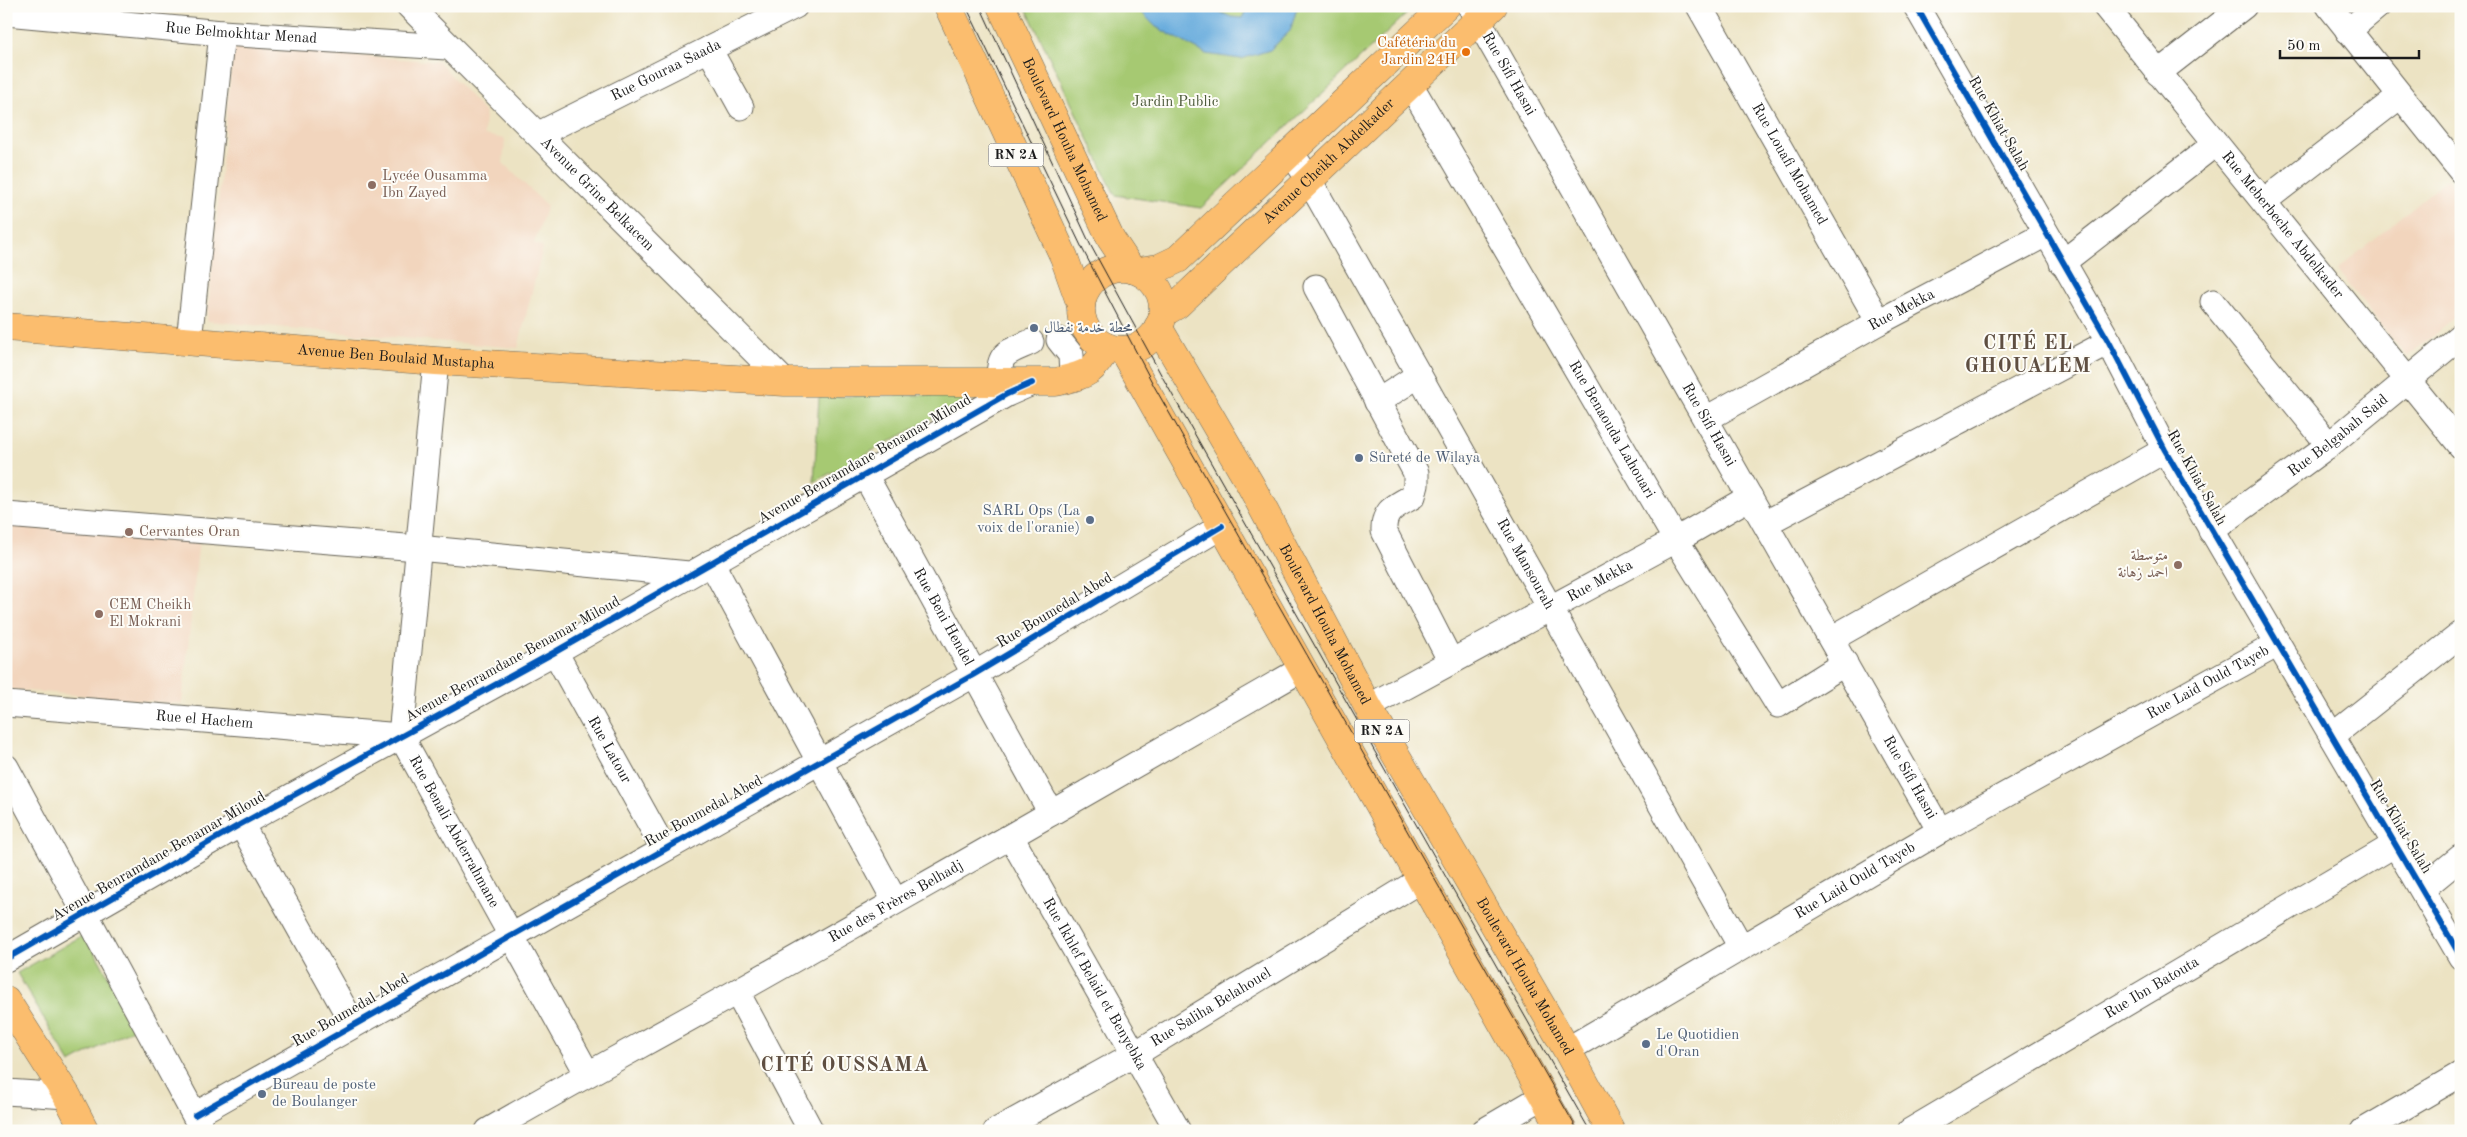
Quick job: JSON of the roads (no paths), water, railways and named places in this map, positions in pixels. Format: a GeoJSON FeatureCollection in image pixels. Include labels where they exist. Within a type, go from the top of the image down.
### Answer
{"type":"FeatureCollection","features":[{"type":"Feature","properties":{"kind":"main road","name":"RN 2A"},"geometry":{"type":"LineString","coordinates":[[948,6],[1064,257],[1081,304]]}},
{"type":"Feature","properties":{"kind":"main road","name":"Boulevard Houha Mohamed"},"geometry":{"type":"LineString","coordinates":[[1001,6],[1111,239],[1135,270]]}},
{"type":"Feature","properties":{"kind":"main road"},"geometry":{"type":"LineString","coordinates":[[1135,270],[1149,278],[1158,288],[1162,301],[1161,320],[1145,342],[1135,348],[1115,348],[1091,336],[1085,327],[1081,304],[1087,286],[1096,277],[1114,269],[1159,268],[1178,259],[1446,6]]}},
{"type":"Feature","properties":{"kind":"main road","name":"Avenue Cheikh Abdelkader"},"geometry":{"type":"LineString","coordinates":[[1161,320],[1410,84],[1480,11]]}},
{"type":"Feature","properties":{"kind":"main road","name":"Boulevard Houha Mohamed"},"geometry":{"type":"LineString","coordinates":[[1161,320],[1368,707],[1567,1050],[1611,1131]]}},
{"type":"Feature","properties":{"kind":"main road","name":"Avenue Ben Boulaid Mustapha"},"geometry":{"type":"LineString","coordinates":[[6,327],[436,361],[785,382],[1056,382],[1094,368],[1115,348]]}},
{"type":"Feature","properties":{"kind":"main road","name":"RN 2A"},"geometry":{"type":"LineString","coordinates":[[1115,348],[1222,526],[1563,1131]]}},
{"type":"Feature","properties":{"kind":"main road"},"geometry":{"type":"LineString","coordinates":[[6,1000],[67,1096],[81,1128]]}},
{"type":"Feature","properties":{"kind":"street","name":"Avenue Grine Belkacem"},"geometry":{"type":"LineString","coordinates":[[409,6],[447,47],[539,134],[785,382]]}},
{"type":"Feature","properties":{"kind":"street","name":"Rue Gouraa Saada"},"geometry":{"type":"LineString","coordinates":[[539,134],[795,6]]}},
{"type":"Feature","properties":{"kind":"street","name":"Rue Louafi Mohamed"},"geometry":{"type":"LineString","coordinates":[[1699,6],[1879,322]]}},
{"type":"Feature","properties":{"kind":"street","name":"Rue Khiat Salah"},"geometry":{"type":"LineString","coordinates":[[1916,6],[2109,342],[2165,450],[2461,957]]}},
{"type":"Feature","properties":{"kind":"street","name":"Rue Meberbeche Abdelkader"},"geometry":{"type":"LineString","coordinates":[[2105,6],[2461,446]]}},
{"type":"Feature","properties":{"kind":"street"},"geometry":{"type":"LineString","coordinates":[[2158,73],[2244,6]]}},
{"type":"Feature","properties":{"kind":"street"},"geometry":{"type":"LineString","coordinates":[[2328,6],[2461,171]]}},
{"type":"Feature","properties":{"kind":"street"},"geometry":{"type":"LineString","coordinates":[[2348,31],[2378,6]]}},
{"type":"Feature","properties":{"kind":"street","name":"Rue Sifi Hasni"},"geometry":{"type":"LineString","coordinates":[[1480,11],[1706,419],[1940,831]]}},
{"type":"Feature","properties":{"kind":"street","name":"Rue Belmokhtar Menad"},"geometry":{"type":"LineString","coordinates":[[6,13],[222,33],[447,47]]}},
{"type":"Feature","properties":{"kind":"street"},"geometry":{"type":"LineString","coordinates":[[189,341],[222,33]]}},
{"type":"Feature","properties":{"kind":"street"},"geometry":{"type":"LineString","coordinates":[[709,49],[741,108]]}},
{"type":"Feature","properties":{"kind":"street","name":"Rue Benaouda Lahouari"},"geometry":{"type":"LineString","coordinates":[[1410,84],[1676,540],[1778,704],[1845,663]]}},
{"type":"Feature","properties":{"kind":"street"},"geometry":{"type":"LineString","coordinates":[[2264,201],[2400,96]]}},
{"type":"Feature","properties":{"kind":"street"},"geometry":{"type":"LineString","coordinates":[[2062,263],[2215,144]]}},
{"type":"Feature","properties":{"kind":"street","name":"Rue Mansourah"},"geometry":{"type":"LineString","coordinates":[[1291,152],[1309,180],[1741,947]]}},
{"type":"Feature","properties":{"kind":"street","name":"Rue Mekka"},"geometry":{"type":"LineString","coordinates":[[1706,419],[1879,322],[2046,234]]}},
{"type":"Feature","properties":{"kind":"street"},"geometry":{"type":"LineString","coordinates":[[1316,287],[1416,474],[1413,496],[1388,512],[1383,520],[1384,531],[1451,662]]}},
{"type":"Feature","properties":{"kind":"street"},"geometry":{"type":"LineString","coordinates":[[2213,302],[2329,445]]}},
{"type":"Feature","properties":{"kind":"street","name":"Rue Belgabah Said"},"geometry":{"type":"LineString","coordinates":[[2212,531],[2329,445],[2461,336]]}},
{"type":"Feature","properties":{"kind":"street"},"geometry":{"type":"LineString","coordinates":[[1058,340],[1071,355],[1072,377]]}},
{"type":"Feature","properties":{"kind":"street"},"geometry":{"type":"LineString","coordinates":[[1000,383],[1000,362],[1004,356],[1031,342]]}},
{"type":"Feature","properties":{"kind":"street"},"geometry":{"type":"LineString","coordinates":[[1766,523],[2109,342]]}},
{"type":"Feature","properties":{"kind":"street"},"geometry":{"type":"LineString","coordinates":[[401,736],[436,361]]}},
{"type":"Feature","properties":{"kind":"street"},"geometry":{"type":"LineString","coordinates":[[1377,402],[1419,375]]}},
{"type":"Feature","properties":{"kind":"street","name":"Avenue Benramdane Benamar Miloud"},"geometry":{"type":"LineString","coordinates":[[6,959],[241,824],[555,652],[1006,394],[1032,383]]}},
{"type":"Feature","properties":{"kind":"street"},"geometry":{"type":"LineString","coordinates":[[1831,639],[2165,450]]}},
{"type":"Feature","properties":{"kind":"street","name":"Rue Beni Hendel"},"geometry":{"type":"LineString","coordinates":[[865,475],[1051,813]]}},
{"type":"Feature","properties":{"kind":"street","name":"Rue Mekka"},"geometry":{"type":"LineString","coordinates":[[1368,707],[1550,606],[1676,540],[1750,497]]}},
{"type":"Feature","properties":{"kind":"street"},"geometry":{"type":"LineString","coordinates":[[6,515],[418,548],[689,574]]}},
{"type":"Feature","properties":{"kind":"street","name":"Rue Boumedal Abed"},"geometry":{"type":"LineString","coordinates":[[199,1123],[353,1024],[974,674],[1222,526]]}},
{"type":"Feature","properties":{"kind":"street"},"geometry":{"type":"LineString","coordinates":[[711,562],[895,901]]}},
{"type":"Feature","properties":{"kind":"street"},"geometry":{"type":"LineString","coordinates":[[2332,736],[2461,634]]}},
{"type":"Feature","properties":{"kind":"street","name":"Rue Laid Ould Tayeb"},"geometry":{"type":"LineString","coordinates":[[1567,1050],[1940,831],[2278,644]]}},
{"type":"Feature","properties":{"kind":"street","name":"Rue Latour"},"geometry":{"type":"LineString","coordinates":[[555,652],[664,849]]}},
{"type":"Feature","properties":{"kind":"street","name":"Rue des Frères Belhadj"},"geometry":{"type":"LineString","coordinates":[[488,1131],[587,1073],[737,992],[1011,837],[1302,669]]}},
{"type":"Feature","properties":{"kind":"street","name":"Rue el Hachem"},"geometry":{"type":"LineString","coordinates":[[6,704],[401,736]]}},
{"type":"Feature","properties":{"kind":"street","name":"Rue Benali Abderrahmane"},"geometry":{"type":"LineString","coordinates":[[401,736],[587,1073]]}},
{"type":"Feature","properties":{"kind":"street"},"geometry":{"type":"LineString","coordinates":[[6,767],[199,1123]]}},
{"type":"Feature","properties":{"kind":"street"},"geometry":{"type":"LineString","coordinates":[[241,824],[353,1024]]}},
{"type":"Feature","properties":{"kind":"street","name":"Rue Ikhlef Belaid et Benyebka"},"geometry":{"type":"LineString","coordinates":[[1011,837],[1178,1131]]}},
{"type":"Feature","properties":{"kind":"street","name":"Rue Ibn Batouta"},"geometry":{"type":"LineString","coordinates":[[1910,1131],[2394,845]]}},
{"type":"Feature","properties":{"kind":"street"},"geometry":{"type":"LineString","coordinates":[[2422,889],[2461,857]]}},
{"type":"Feature","properties":{"kind":"street","name":"Rue Saliha Belahouel"},"geometry":{"type":"LineString","coordinates":[[996,1131],[1135,1054],[1422,879]]}},
{"type":"Feature","properties":{"kind":"street"},"geometry":{"type":"LineString","coordinates":[[737,992],[811,1131]]}},
{"type":"Feature","properties":{"kind":"street"},"geometry":{"type":"LineString","coordinates":[[2363,1131],[2461,1074]]}},
{"type":"Feature","properties":{"kind":"street"},"geometry":{"type":"LineString","coordinates":[[6,1092],[67,1096]]}},
{"type":"Feature","properties":{"kind":"street"},"geometry":{"type":"LineString","coordinates":[[1484,1131],[1544,1096]]}},
{"type":"Feature","properties":{"kind":"water"},"geometry":{"type":"Polygon","coordinates":[[[1135,6],[1207,6],[1231,17],[1242,18],[1248,6],[1296,6],[1297,8],[1290,31],[1270,50],[1241,59],[1206,54],[1156,27],[1135,6]]]}},
{"type":"Feature","properties":{"kind":"tram line"},"geometry":{"type":"LineString","coordinates":[[966,6],[1083,250],[1154,386],[1578,1131]]}},
{"type":"Feature","properties":{"kind":"tram line"},"geometry":{"type":"LineString","coordinates":[[980,6],[1091,246],[1164,380],[1590,1131]]}},
{"type":"Feature","properties":{"kind":"place","name":"Cafétéria du Jardin 24H"},"geometry":{"type":"Point","coordinates":[1466,52]}},
{"type":"Feature","properties":{"kind":"place","name":"Lycée Ousamma Ibn Zayed"},"geometry":{"type":"Point","coordinates":[372,185]}},
{"type":"Feature","properties":{"kind":"place","name":"محطة خدمة نفطال"},"geometry":{"type":"Point","coordinates":[1034,328]}},
{"type":"Feature","properties":{"kind":"place","name":"Sûreté de Wilaya"},"geometry":{"type":"Point","coordinates":[1359,458]}},
{"type":"Feature","properties":{"kind":"place","name":"SARL Ops (La voix de l'oranie)"},"geometry":{"type":"Point","coordinates":[1090,520]}},
{"type":"Feature","properties":{"kind":"place","name":"Cervantes Oran"},"geometry":{"type":"Point","coordinates":[129,532]}},
{"type":"Feature","properties":{"kind":"place","name":"متوسطة احمد زهانة"},"geometry":{"type":"Point","coordinates":[2178,565]}},
{"type":"Feature","properties":{"kind":"place","name":"CEM Cheikh El Mokrani"},"geometry":{"type":"Point","coordinates":[99,614]}},
{"type":"Feature","properties":{"kind":"place","name":"Le Quotidien d'Oran"},"geometry":{"type":"Point","coordinates":[1646,1044]}},
{"type":"Feature","properties":{"kind":"place","name":"Bureau de poste de Boulanger"},"geometry":{"type":"Point","coordinates":[262,1094]}},
{"type":"Feature","properties":{"kind":"district","name":"CITÉ EL GHOUALEM"},"geometry":{"type":"Point","coordinates":[2028,356]}},
{"type":"Feature","properties":{"kind":"district","name":"CITÉ OUSSAMA"},"geometry":{"type":"Point","coordinates":[845,1066]}},
{"type":"Feature","properties":{"kind":"park label","name":"Jardin Public"},"geometry":{"type":"Point","coordinates":[1175,102]}}]}
